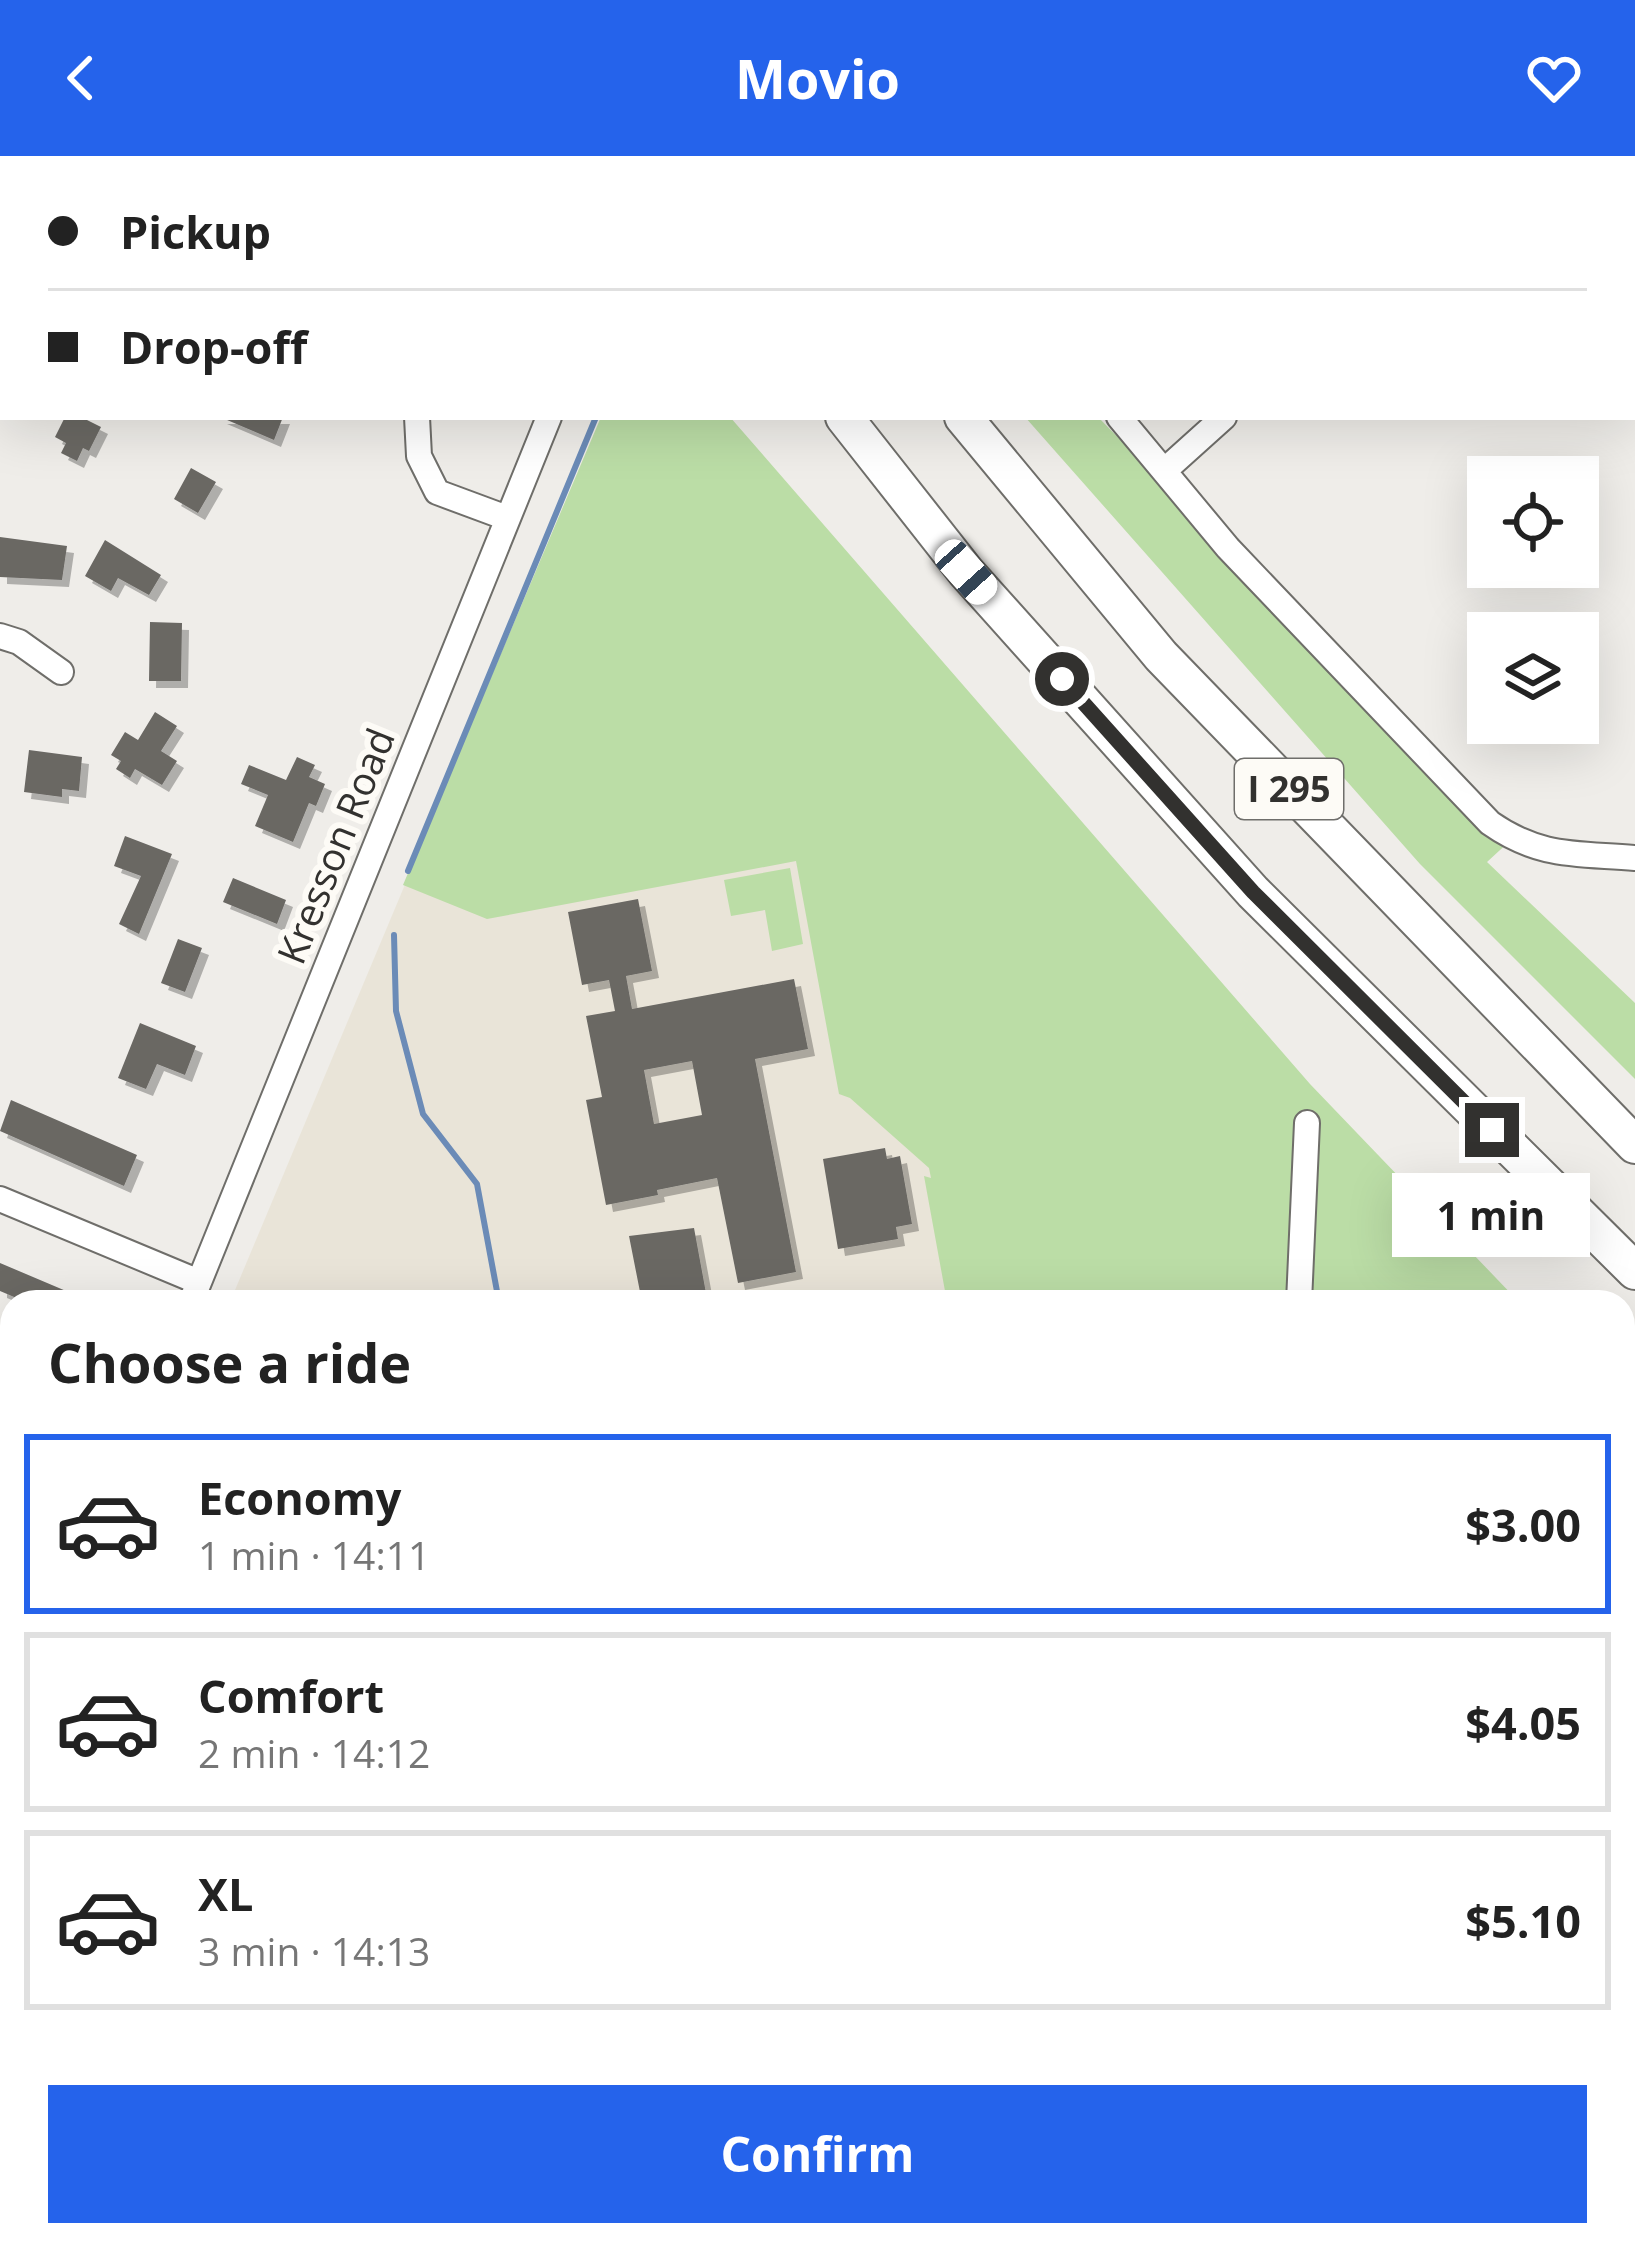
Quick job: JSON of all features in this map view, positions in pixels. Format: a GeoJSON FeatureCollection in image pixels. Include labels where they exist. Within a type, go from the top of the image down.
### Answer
{"type":"FeatureCollection","features":[{"type":"Feature","properties":{"kind":"highway","name":"I 295"},"geometry":{"type":"LineString","coordinates":[[846,420],[966,572],[1253,892],[1635,1271]]}},
{"type":"Feature","properties":{"kind":"highway","name":"I 295"},"geometry":{"type":"LineString","coordinates":[[965,420],[1161,656],[1635,1144]]}},
{"type":"Feature","properties":{"kind":"street"},"geometry":{"type":"LineString","coordinates":[[417,420],[419,455],[437,492],[507,518]]}},
{"type":"Feature","properties":{"kind":"street","name":"Kresson Road"},"geometry":{"type":"LineString","coordinates":[[196,1290],[548,420]]}},
{"type":"Feature","properties":{"kind":"street"},"geometry":{"type":"LineString","coordinates":[[1122,420],[1228,548],[1490,823],[1521,844],[1635,858]]}},
{"type":"Feature","properties":{"kind":"street"},"geometry":{"type":"LineString","coordinates":[[1164,471],[1212,421]]}},
{"type":"Feature","properties":{"kind":"street"},"geometry":{"type":"LineString","coordinates":[[0,636],[19,642],[61,672]]}},
{"type":"Feature","properties":{"kind":"street"},"geometry":{"type":"LineString","coordinates":[[1300,1290],[1307,1123]]}},
{"type":"Feature","properties":{"kind":"street"},"geometry":{"type":"LineString","coordinates":[[0,1198],[191,1290]]}},
{"type":"Feature","properties":{"kind":"shaded area"},"geometry":{"type":"Polygon","coordinates":[[[600,420],[732,420],[1263,1290],[235,1290],[600,420]]]}},
{"type":"Feature","properties":{"kind":"green space"},"geometry":{"type":"Polygon","coordinates":[[[600,420],[733,420],[1310,1084],[1507,1290],[945,1290],[924,1176],[931,1178],[929,1168],[850,1098],[839,1094],[796,861],[487,919],[403,885],[600,420]]]}},
{"type":"Feature","properties":{"kind":"green space"},"geometry":{"type":"Polygon","coordinates":[[[1028,420],[1101,420],[1512,839],[1487,862],[1635,1003],[1635,1079],[1420,864],[1028,420]]]}},
{"type":"Feature","properties":{"kind":"green space"},"geometry":{"type":"Polygon","coordinates":[[[790,868],[803,944],[772,951],[765,910],[731,916],[724,880],[790,868]]]}},
{"type":"Feature","properties":{"kind":"building"},"geometry":{"type":"Polygon","coordinates":[[[64,420],[87,420],[101,427],[89,451],[83,448],[77,461],[61,453],[66,443],[55,437],[64,420]]]}},
{"type":"Feature","properties":{"kind":"building"},"geometry":{"type":"Polygon","coordinates":[[[227,420],[282,420],[274,440],[227,420]]]}},
{"type":"Feature","properties":{"kind":"building"},"geometry":{"type":"Polygon","coordinates":[[[191,468],[216,482],[198,513],[174,499],[191,468]]]}},
{"type":"Feature","properties":{"kind":"building"},"geometry":{"type":"Polygon","coordinates":[[[0,537],[67,546],[62,580],[0,577],[0,537]]]}},
{"type":"Feature","properties":{"kind":"building"},"geometry":{"type":"Polygon","coordinates":[[[105,540],[161,575],[149,595],[118,578],[111,591],[85,576],[105,540]]]}},
{"type":"Feature","properties":{"kind":"building"},"geometry":{"type":"Polygon","coordinates":[[[150,622],[182,623],[181,681],[149,681],[150,622]]]}},
{"type":"Feature","properties":{"kind":"building"},"geometry":{"type":"Polygon","coordinates":[[[155,712],[177,726],[161,751],[177,761],[162,785],[135,769],[130,778],[116,769],[121,761],[111,755],[125,732],[138,740],[155,712]]]}},
{"type":"Feature","properties":{"kind":"building"},"geometry":{"type":"Polygon","coordinates":[[[29,750],[82,757],[79,791],[62,789],[62,797],[24,792],[29,750]]]}},
{"type":"Feature","properties":{"kind":"building"},"geometry":{"type":"Polygon","coordinates":[[[297,757],[315,765],[309,777],[325,784],[316,806],[309,803],[293,842],[255,826],[268,795],[241,784],[249,765],[286,780],[297,757]]]}},
{"type":"Feature","properties":{"kind":"building"},"geometry":{"type":"Polygon","coordinates":[[[125,836],[172,854],[139,934],[119,924],[141,876],[114,866],[125,836]]]}},
{"type":"Feature","properties":{"kind":"building"},"geometry":{"type":"Polygon","coordinates":[[[233,878],[286,900],[277,924],[223,902],[233,878]]]}},
{"type":"Feature","properties":{"kind":"building"},"geometry":{"type":"Polygon","coordinates":[[[638,899],[652,971],[626,976],[632,1009],[794,979],[808,1049],[755,1059],[796,1272],[738,1283],[717,1178],[606,1205],[586,1100],[602,1097],[586,1016],[615,1011],[609,980],[582,985],[568,912],[638,899]],[[692,1061],[644,1070],[654,1124],[702,1115],[692,1061]]]}},
{"type":"Feature","properties":{"kind":"building"},"geometry":{"type":"Polygon","coordinates":[[[178,939],[202,948],[185,992],[161,983],[178,939]]]}},
{"type":"Feature","properties":{"kind":"building"},"geometry":{"type":"Polygon","coordinates":[[[140,1023],[196,1046],[185,1075],[157,1064],[146,1089],[118,1078],[140,1023]]]}},
{"type":"Feature","properties":{"kind":"building"},"geometry":{"type":"Polygon","coordinates":[[[11,1100],[137,1155],[124,1186],[0,1131],[11,1100]]]}},
{"type":"Feature","properties":{"kind":"building"},"geometry":{"type":"Polygon","coordinates":[[[885,1148],[887,1159],[900,1156],[912,1224],[896,1227],[898,1239],[838,1249],[823,1159],[885,1148]]]}},
{"type":"Feature","properties":{"kind":"building"},"geometry":{"type":"Polygon","coordinates":[[[694,1228],[705,1290],[640,1290],[629,1236],[694,1228]]]}},
{"type":"Feature","properties":{"kind":"building"},"geometry":{"type":"Polygon","coordinates":[[[0,1263],[64,1290],[0,1290],[0,1263]]]}},
{"type":"Feature","properties":{"kind":"waterway"},"geometry":{"type":"LineString","coordinates":[[408,871],[595,420]]}},
{"type":"Feature","properties":{"kind":"waterway"},"geometry":{"type":"LineString","coordinates":[[394,935],[396,1011],[423,1114],[477,1184],[497,1290]]}},
{"type":"Feature","properties":{"kind":"route"},"geometry":{"type":"LineString","coordinates":[[1062,679],[1253,892],[1492,1130]]}}]}
